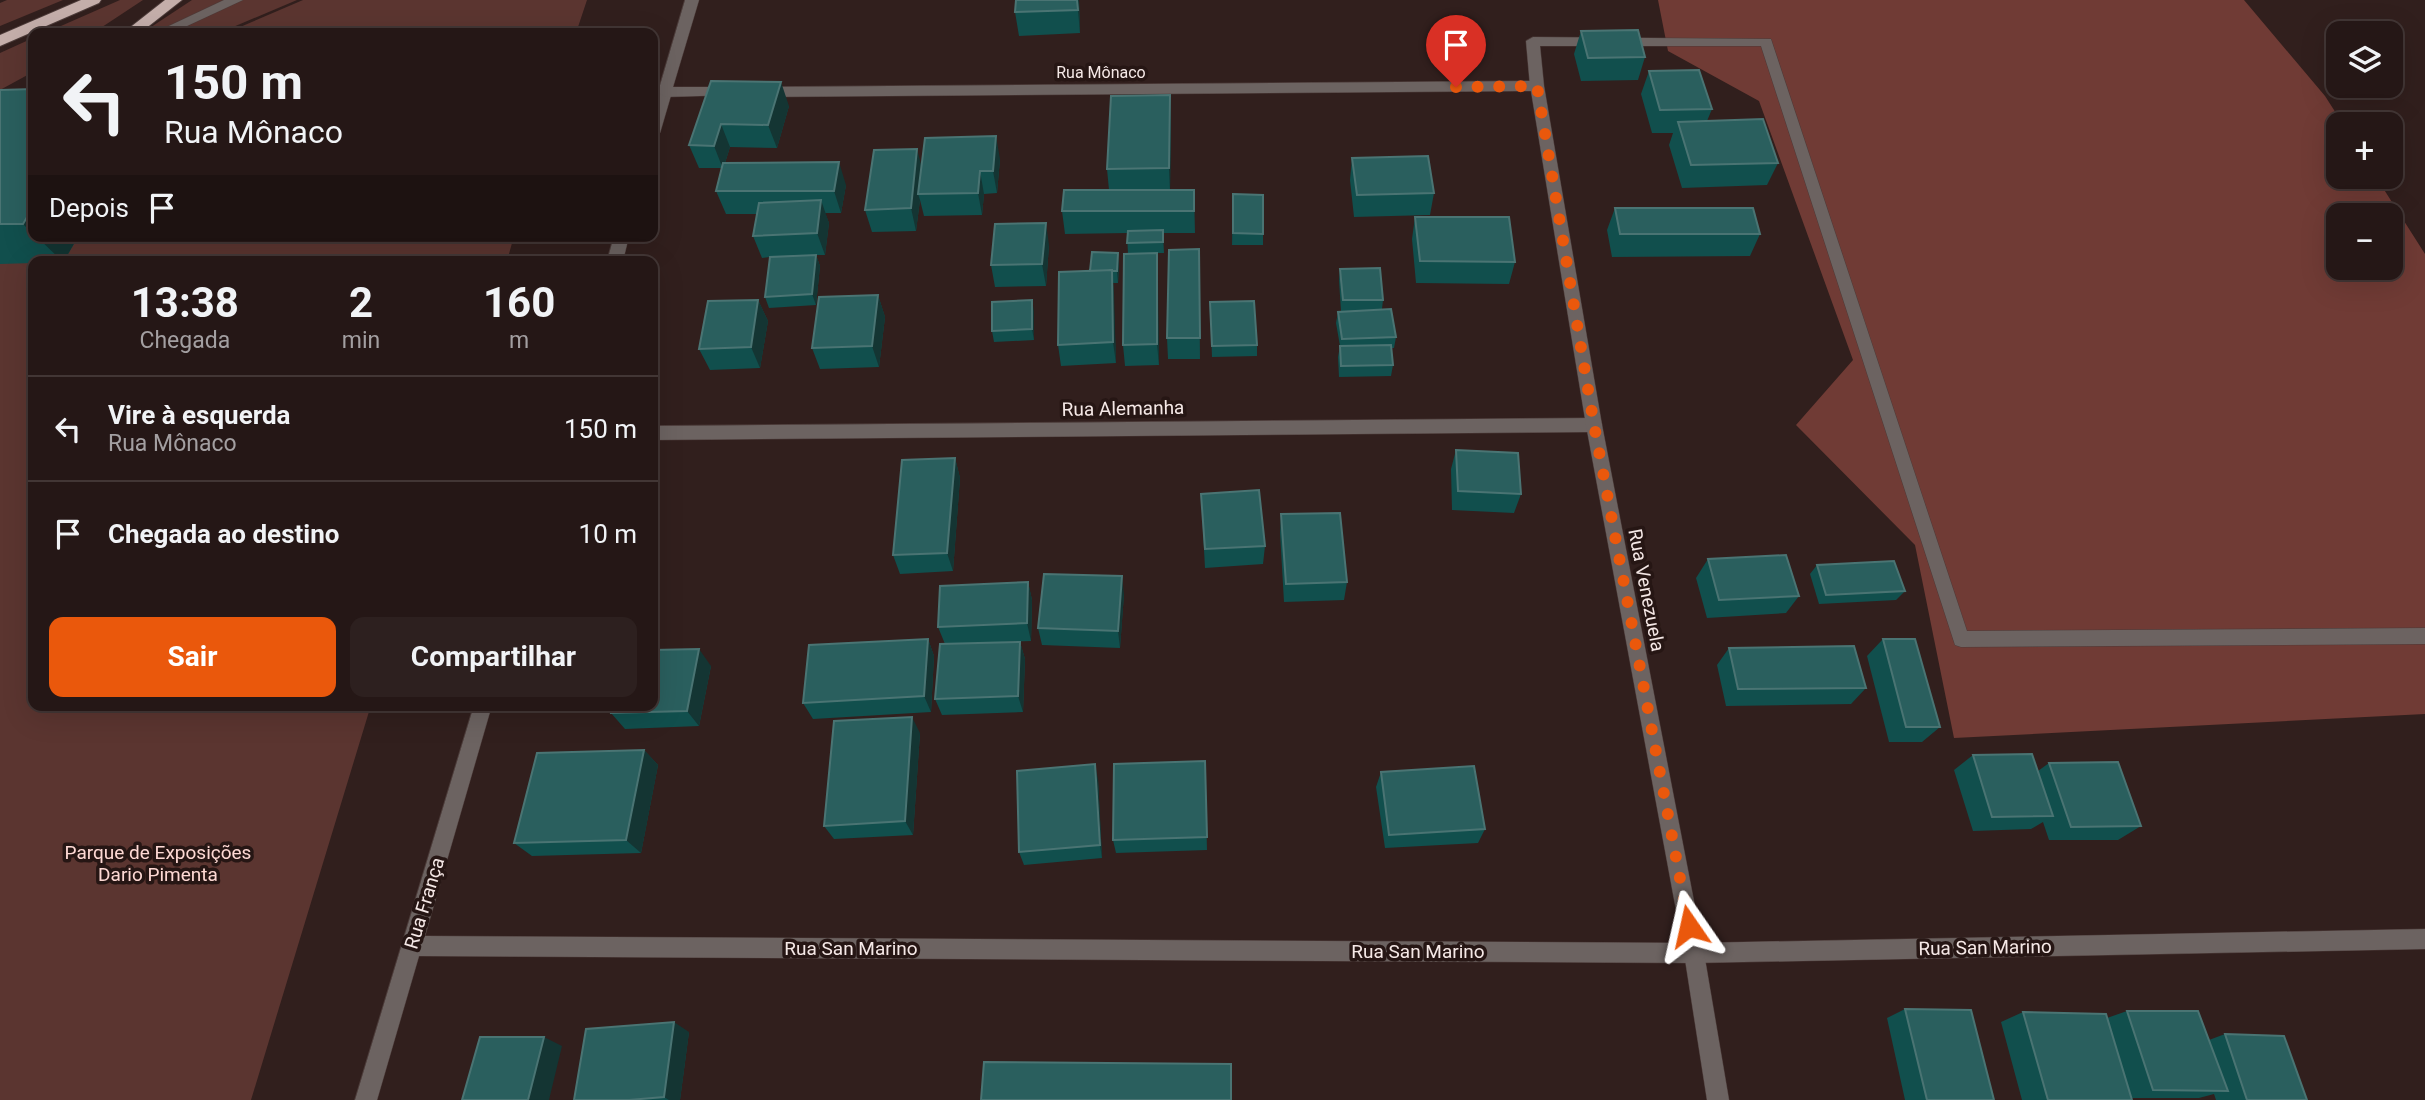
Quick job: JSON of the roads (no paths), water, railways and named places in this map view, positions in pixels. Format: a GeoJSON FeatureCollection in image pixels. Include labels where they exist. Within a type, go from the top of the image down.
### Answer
{"type":"FeatureCollection","features":[{"type":"Feature","properties":{"kind":"highway"},"geometry":{"type":"LineString","coordinates":[[30,28],[94,0]]}},
{"type":"Feature","properties":{"kind":"highway"},"geometry":{"type":"LineString","coordinates":[[137,28],[175,0]]}},
{"type":"Feature","properties":{"kind":"highway"},"geometry":{"type":"LineString","coordinates":[[0,41],[28,29]]}},
{"type":"Feature","properties":{"kind":"street"},"geometry":{"type":"LineString","coordinates":[[172,28],[236,0]]}},
{"type":"Feature","properties":{"kind":"street"},"geometry":{"type":"LineString","coordinates":[[658,115],[692,0]]}},
{"type":"Feature","properties":{"kind":"street","name":"Rua Venezuela"},"geometry":{"type":"LineString","coordinates":[[1718,1100],[1694,953],[1594,425],[1537,86],[1533,41],[1766,42],[1961,639],[2425,636]]}},
{"type":"Feature","properties":{"kind":"street","name":"Rua Mônaco"},"geometry":{"type":"LineString","coordinates":[[665,92],[1537,86]]}},
{"type":"Feature","properties":{"kind":"street","name":"Rua Alemanha"},"geometry":{"type":"LineString","coordinates":[[658,433],[1594,425]]}},
{"type":"Feature","properties":{"kind":"street","name":"Rua França"},"geometry":{"type":"LineString","coordinates":[[366,1100],[481,711]]}},
{"type":"Feature","properties":{"kind":"street","name":"Rua San Marino"},"geometry":{"type":"LineString","coordinates":[[412,946],[1694,953],[2425,939]]}},
{"type":"Feature","properties":{"kind":"park label","name":"Parque de Exposições Dario Pimenta"},"geometry":{"type":"Point","coordinates":[158,863]}}]}
